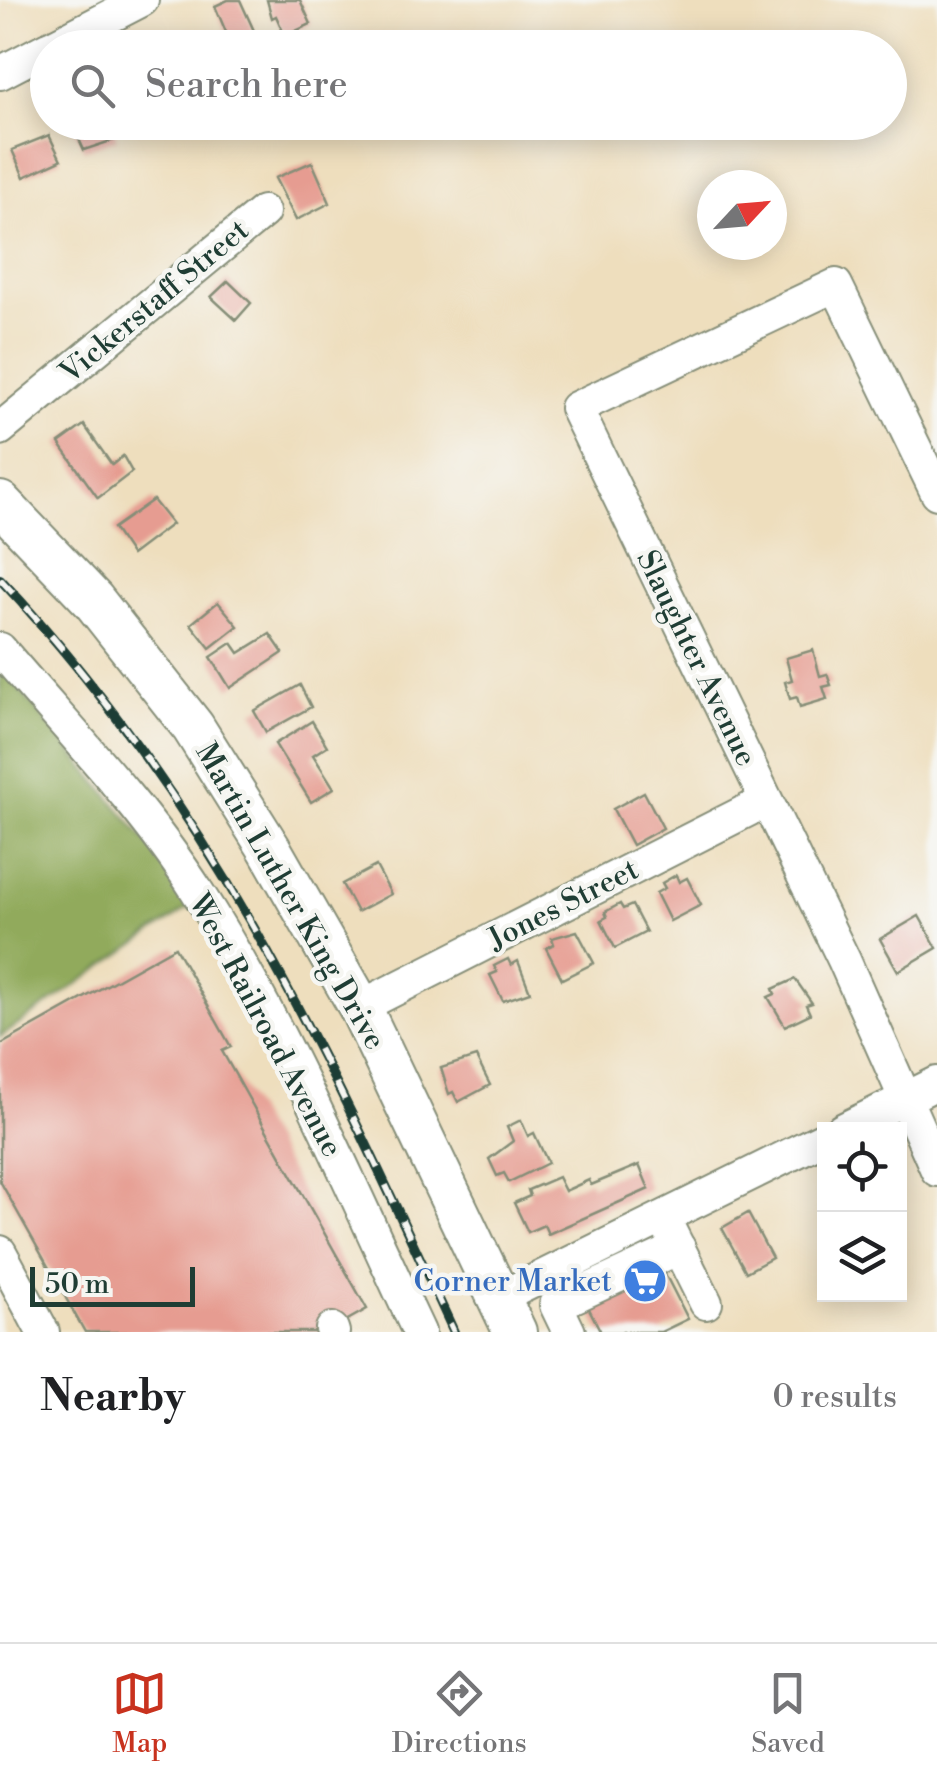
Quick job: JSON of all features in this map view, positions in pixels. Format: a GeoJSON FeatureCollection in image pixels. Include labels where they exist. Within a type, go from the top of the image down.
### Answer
{"type":"FeatureCollection","features":[{"type":"Feature","properties":{"kind":"main road","name":"Martin Luther King Drive"},"geometry":{"type":"LineString","coordinates":[[0,502],[93,600],[194,727],[270,848],[360,1007],[507,1315]]}},
{"type":"Feature","properties":{"kind":"street"},"geometry":{"type":"LineString","coordinates":[[83,30],[142,0]]}},
{"type":"Feature","properties":{"kind":"street"},"geometry":{"type":"LineString","coordinates":[[0,73],[30,57]]}},
{"type":"Feature","properties":{"kind":"street","name":"Vickerstaff Street"},"geometry":{"type":"LineString","coordinates":[[0,430],[263,212]]}},
{"type":"Feature","properties":{"kind":"street","name":"Slaughter Avenue"},"geometry":{"type":"LineString","coordinates":[[935,1160],[576,408],[836,284],[937,493]]}},
{"type":"Feature","properties":{"kind":"street","name":"West Railroad Avenue"},"geometry":{"type":"LineString","coordinates":[[0,649],[148,824],[195,887],[236,954],[419,1332]]}},
{"type":"Feature","properties":{"kind":"street","name":"Jones Street"},"geometry":{"type":"LineString","coordinates":[[360,1007],[766,800]]}},
{"type":"Feature","properties":{"kind":"street"},"geometry":{"type":"LineString","coordinates":[[858,1122],[937,1083]]}},
{"type":"Feature","properties":{"kind":"street"},"geometry":{"type":"LineString","coordinates":[[507,1315],[664,1218],[817,1142]]}},
{"type":"Feature","properties":{"kind":"street"},"geometry":{"type":"LineString","coordinates":[[664,1218],[706,1304]]}},
{"type":"Feature","properties":{"kind":"street"},"geometry":{"type":"LineString","coordinates":[[562,1318],[678,1248]]}},
{"type":"Feature","properties":{"kind":"street"},"geometry":{"type":"LineString","coordinates":[[0,1252],[44,1332]]}},
{"type":"Feature","properties":{"kind":"green space"},"geometry":{"type":"Polygon","coordinates":[[[0,666],[197,902],[0,1037],[0,666]]]}},
{"type":"Feature","properties":{"kind":"building"},"geometry":{"type":"Polygon","coordinates":[[[240,0],[254,30],[225,30],[215,6],[240,0]]]}},
{"type":"Feature","properties":{"kind":"building"},"geometry":{"type":"Polygon","coordinates":[[[267,0],[300,0],[311,24],[298,30],[282,30],[276,16],[272,18],[267,0]]]}},
{"type":"Feature","properties":{"kind":"building"},"geometry":{"type":"Polygon","coordinates":[[[37,140],[51,140],[61,160],[24,177],[12,150],[37,140]]]}},
{"type":"Feature","properties":{"kind":"building"},"geometry":{"type":"Polygon","coordinates":[[[79,140],[114,140],[84,150],[79,140]]]}},
{"type":"Feature","properties":{"kind":"building"},"geometry":{"type":"Polygon","coordinates":[[[312,162],[330,203],[296,220],[275,178],[312,162]]]}},
{"type":"Feature","properties":{"kind":"building"},"geometry":{"type":"Polygon","coordinates":[[[228,281],[251,303],[236,320],[211,297],[228,281]]]}},
{"type":"Feature","properties":{"kind":"building"},"geometry":{"type":"Polygon","coordinates":[[[84,425],[112,465],[123,456],[132,472],[98,498],[59,443],[84,425]]]}},
{"type":"Feature","properties":{"kind":"building"},"geometry":{"type":"Polygon","coordinates":[[[153,500],[172,524],[131,555],[113,528],[153,500]]]}},
{"type":"Feature","properties":{"kind":"building"},"geometry":{"type":"Polygon","coordinates":[[[218,602],[238,626],[210,648],[191,624],[218,602]]]}},
{"type":"Feature","properties":{"kind":"building"},"geometry":{"type":"Polygon","coordinates":[[[270,634],[283,653],[230,688],[211,657],[232,643],[239,653],[270,634]]]}},
{"type":"Feature","properties":{"kind":"building"},"geometry":{"type":"Polygon","coordinates":[[[813,650],[820,676],[827,674],[831,685],[823,687],[827,699],[800,707],[797,697],[790,699],[785,682],[792,680],[786,658],[813,650]]]}},
{"type":"Feature","properties":{"kind":"building"},"geometry":{"type":"Polygon","coordinates":[[[300,685],[311,707],[266,732],[254,711],[300,685]]]}},
{"type":"Feature","properties":{"kind":"building"},"geometry":{"type":"Polygon","coordinates":[[[312,721],[327,746],[313,755],[334,788],[311,802],[275,744],[312,721]]]}},
{"type":"Feature","properties":{"kind":"building"},"geometry":{"type":"Polygon","coordinates":[[[644,792],[663,828],[632,845],[613,809],[644,792]]]}},
{"type":"Feature","properties":{"kind":"building"},"geometry":{"type":"Polygon","coordinates":[[[376,866],[391,894],[357,912],[342,884],[376,866]]]}},
{"type":"Feature","properties":{"kind":"building"},"geometry":{"type":"Polygon","coordinates":[[[676,875],[679,882],[687,878],[701,905],[670,921],[656,893],[665,888],[662,883],[676,875]]]}},
{"type":"Feature","properties":{"kind":"building"},"geometry":{"type":"Polygon","coordinates":[[[620,904],[623,909],[632,905],[646,932],[615,948],[601,920],[607,917],[605,912],[620,904]]]}},
{"type":"Feature","properties":{"kind":"building"},"geometry":{"type":"Polygon","coordinates":[[[919,916],[937,948],[898,971],[880,939],[919,916]]]}},
{"type":"Feature","properties":{"kind":"building"},"geometry":{"type":"Polygon","coordinates":[[[577,931],[594,963],[562,979],[546,948],[554,944],[552,938],[577,931]]]}},
{"type":"Feature","properties":{"kind":"building"},"geometry":{"type":"Polygon","coordinates":[[[175,947],[231,1047],[222,1051],[367,1309],[326,1332],[85,1332],[0,1181],[0,1045],[175,947]]]}},
{"type":"Feature","properties":{"kind":"building"},"geometry":{"type":"Polygon","coordinates":[[[508,959],[511,965],[518,961],[530,992],[503,1001],[490,975],[497,972],[494,966],[508,959]]]}},
{"type":"Feature","properties":{"kind":"building"},"geometry":{"type":"Polygon","coordinates":[[[795,979],[812,1003],[806,1005],[810,1014],[785,1026],[768,997],[775,994],[773,989],[795,979]]]}},
{"type":"Feature","properties":{"kind":"building"},"geometry":{"type":"Polygon","coordinates":[[[476,1057],[490,1085],[458,1102],[453,1092],[449,1094],[441,1068],[476,1057]]]}},
{"type":"Feature","properties":{"kind":"building"},"geometry":{"type":"Polygon","coordinates":[[[521,1120],[528,1136],[534,1133],[548,1163],[509,1182],[504,1173],[497,1176],[489,1159],[513,1141],[507,1127],[521,1120]]]}},
{"type":"Feature","properties":{"kind":"building"},"geometry":{"type":"Polygon","coordinates":[[[639,1165],[649,1189],[548,1234],[544,1225],[528,1232],[514,1203],[530,1196],[528,1190],[558,1177],[565,1191],[639,1165]]]}},
{"type":"Feature","properties":{"kind":"building"},"geometry":{"type":"Polygon","coordinates":[[[748,1213],[772,1258],[746,1272],[722,1228],[748,1213]]]}},
{"type":"Feature","properties":{"kind":"building","name":"Corner Market"},"geometry":{"type":"Polygon","coordinates":[[[659,1262],[688,1319],[661,1332],[601,1332],[584,1299],[659,1262]]]}},
{"type":"Feature","properties":{"kind":"railway"},"geometry":{"type":"LineString","coordinates":[[0,579],[75,664],[142,752],[203,843],[310,1032],[454,1332]]}},
{"type":"Feature","properties":{"kind":"place","name":"Corner Market"},"geometry":{"type":"Point","coordinates":[645,1281]}}]}
